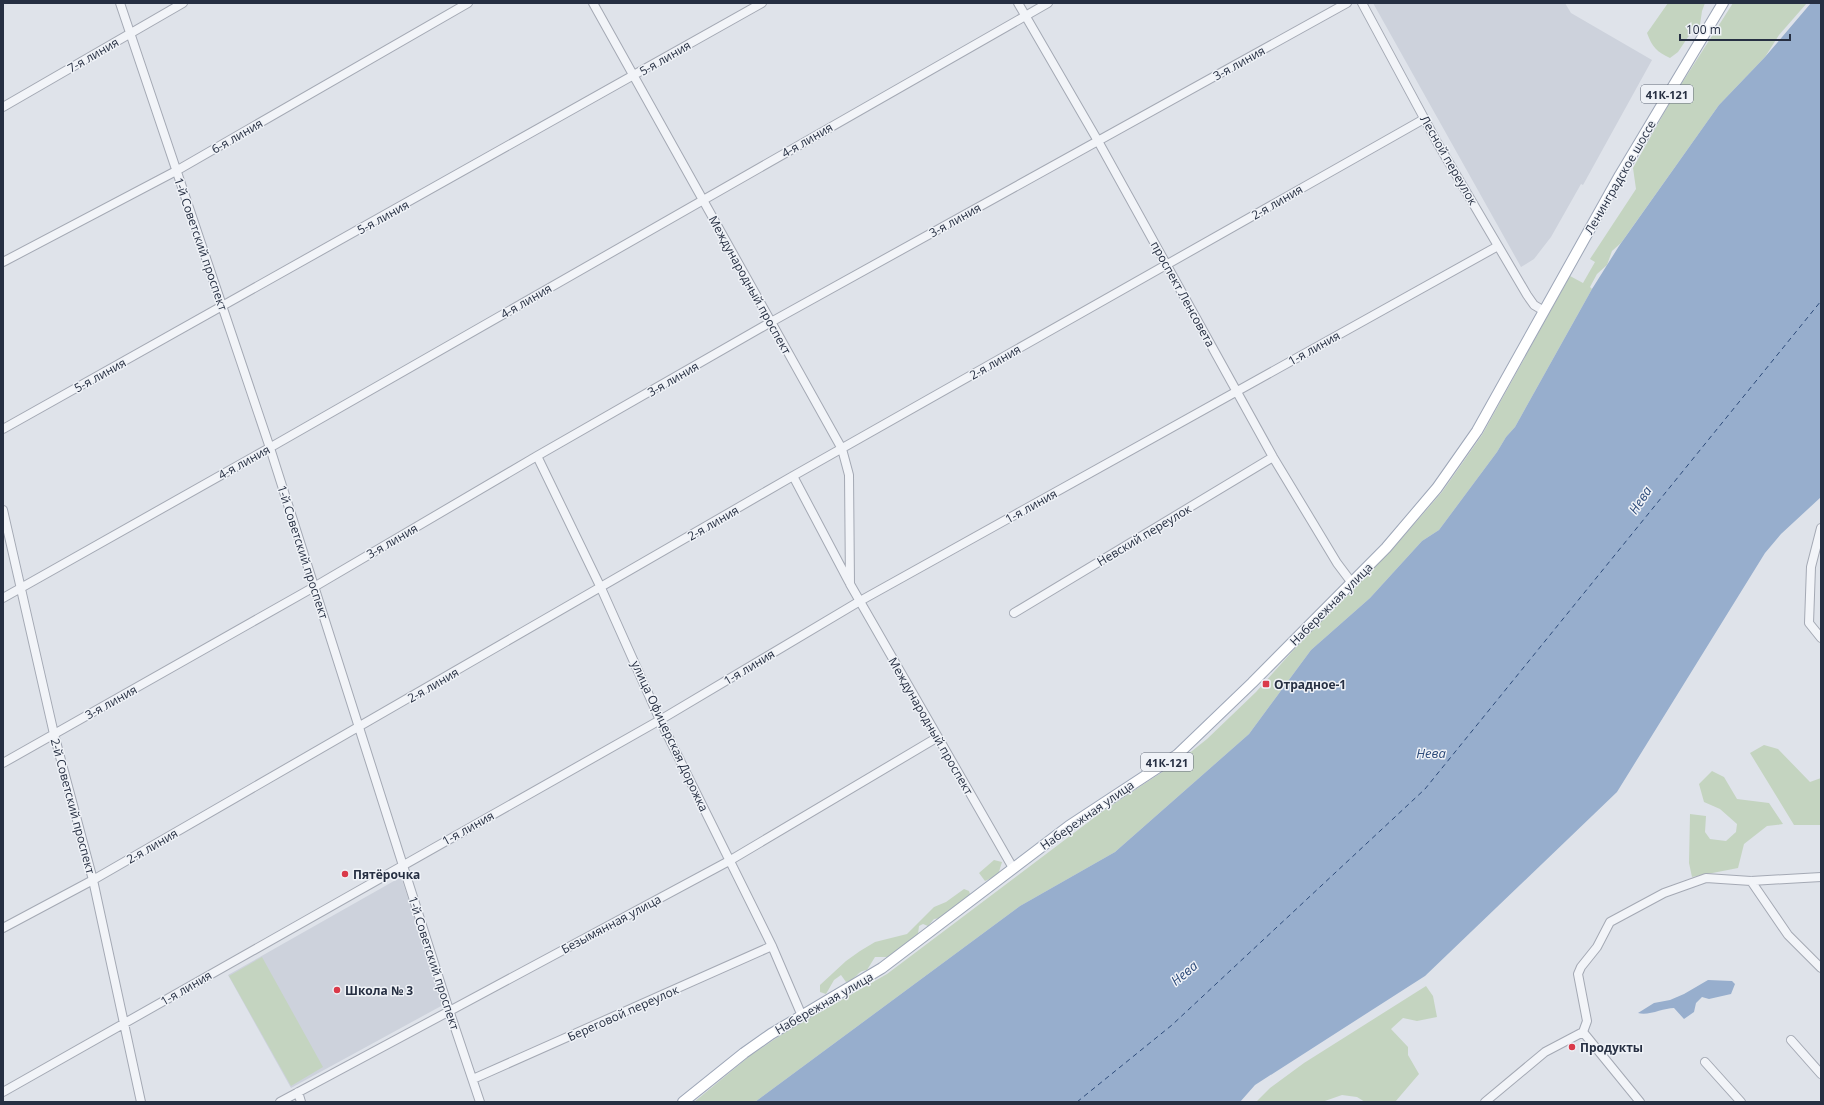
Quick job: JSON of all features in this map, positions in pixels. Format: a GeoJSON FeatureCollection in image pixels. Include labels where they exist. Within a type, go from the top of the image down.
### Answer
{"type":"FeatureCollection","features":[{"type":"Feature","properties":{"kind":"main road","name":"Ленинградское шоссе"},"geometry":{"type":"LineString","coordinates":[[1544,311],[1620,175],[1723,3]]}},
{"type":"Feature","properties":{"kind":"main road","name":"Набережная улица"},"geometry":{"type":"LineString","coordinates":[[683,1102],[744,1052],[771,1034],[882,968],[1102,802],[1177,755],[1252,683],[1352,583],[1415,516],[1458,460],[1492,406],[1544,311]]}},
{"type":"Feature","properties":{"kind":"street","name":"1-й Советский проспект"},"geometry":{"type":"LineString","coordinates":[[120,3],[270,448],[402,865],[480,1102]]}},
{"type":"Feature","properties":{"kind":"street","name":"7-я линия"},"geometry":{"type":"LineString","coordinates":[[3,107],[183,3]]}},
{"type":"Feature","properties":{"kind":"street","name":"6-я линия"},"geometry":{"type":"LineString","coordinates":[[3,262],[176,171],[468,3]]}},
{"type":"Feature","properties":{"kind":"street","name":"Международный проспект"},"geometry":{"type":"LineString","coordinates":[[593,3],[842,449],[849,475],[850,584]]}},
{"type":"Feature","properties":{"kind":"street","name":"5-я линия"},"geometry":{"type":"LineString","coordinates":[[3,429],[762,3]]}},
{"type":"Feature","properties":{"kind":"street","name":"проспект Ленсовета"},"geometry":{"type":"LineString","coordinates":[[1018,3],[1098,141],[1273,457],[1337,563],[1352,583]]}},
{"type":"Feature","properties":{"kind":"street","name":"4-я линия"},"geometry":{"type":"LineString","coordinates":[[3,598],[270,448],[1048,3]]}},
{"type":"Feature","properties":{"kind":"street","name":"3-я линия"},"geometry":{"type":"LineString","coordinates":[[3,763],[314,587],[537,456],[771,322],[1347,3]]}},
{"type":"Feature","properties":{"kind":"street","name":"Лесной переулок"},"geometry":{"type":"LineString","coordinates":[[1362,3],[1424,119],[1526,295],[1534,305],[1544,311]]}},
{"type":"Feature","properties":{"kind":"street","name":"2-я линия"},"geometry":{"type":"LineString","coordinates":[[3,928],[93,880],[359,728],[793,476],[1424,119]]}},
{"type":"Feature","properties":{"kind":"street","name":"1-я линия"},"geometry":{"type":"LineString","coordinates":[[3,1092],[660,720],[860,601],[1498,246]]}},
{"type":"Feature","properties":{"kind":"street","name":"улица Офицерская Дорожка"},"geometry":{"type":"LineString","coordinates":[[537,456],[601,588],[660,720],[772,946],[802,1016]]}},
{"type":"Feature","properties":{"kind":"street","name":"Невский переулок"},"geometry":{"type":"LineString","coordinates":[[1014,613],[1273,457]]}},
{"type":"Feature","properties":{"kind":"street","name":"Международный проспект"},"geometry":{"type":"LineString","coordinates":[[793,476],[850,584],[1013,868]]}},
{"type":"Feature","properties":{"kind":"street","name":"2-й Советский проспект"},"geometry":{"type":"LineString","coordinates":[[3,510],[54,734],[93,880],[141,1102]]}},
{"type":"Feature","properties":{"kind":"street"},"geometry":{"type":"LineString","coordinates":[[1821,528],[1811,567],[1809,623],[1821,638]]}},
{"type":"Feature","properties":{"kind":"street","name":"Безымянная улица"},"geometry":{"type":"LineString","coordinates":[[280,1102],[729,861],[938,738]]}},
{"type":"Feature","properties":{"kind":"street"},"geometry":{"type":"LineString","coordinates":[[1485,1102],[1545,1052],[1583,1032],[1587,1021],[1578,974],[1581,967],[1597,947],[1610,922],[1664,893],[1706,878],[1752,881],[1821,877]]}},
{"type":"Feature","properties":{"kind":"street"},"geometry":{"type":"LineString","coordinates":[[1752,881],[1788,935],[1821,968]]}},
{"type":"Feature","properties":{"kind":"street","name":"Береговой переулок"},"geometry":{"type":"LineString","coordinates":[[473,1079],[772,946]]}},
{"type":"Feature","properties":{"kind":"street"},"geometry":{"type":"LineString","coordinates":[[1583,1032],[1640,1102]]}},
{"type":"Feature","properties":{"kind":"street"},"geometry":{"type":"LineString","coordinates":[[1791,1040],[1821,1074]]}},
{"type":"Feature","properties":{"kind":"street"},"geometry":{"type":"LineString","coordinates":[[1705,1062],[1741,1102]]}},
{"type":"Feature","properties":{"kind":"street"},"geometry":{"type":"LineString","coordinates":[[298,1092],[301,1102]]}},
{"type":"Feature","properties":{"kind":"shaded area"},"geometry":{"type":"Polygon","coordinates":[[[1373,3],[1565,3],[1571,13],[1652,60],[1583,185],[1581,184],[1551,237],[1534,259],[1521,267],[1373,3]]]}},
{"type":"Feature","properties":{"kind":"shaded area","name":"Школа № 3"},"geometry":{"type":"Polygon","coordinates":[[[401,877],[443,1005],[291,1088],[228,975],[401,877]]]}},
{"type":"Feature","properties":{"kind":"green space"},"geometry":{"type":"Polygon","coordinates":[[[1668,3],[1705,3],[1700,25],[1688,37],[1678,52],[1670,58],[1662,54],[1656,48],[1651,42],[1647,33],[1668,3]]]}},
{"type":"Feature","properties":{"kind":"green space"},"geometry":{"type":"Polygon","coordinates":[[[1733,3],[1807,3],[1779,35],[1765,57],[1719,105],[1621,243],[1612,251],[1607,265],[1597,274],[1590,287],[1592,289],[1515,427],[1506,437],[1497,452],[1439,530],[1422,541],[1370,598],[1311,650],[1249,734],[1115,852],[1020,906],[755,1102],[694,1102],[751,1055],[784,1033],[887,974],[1103,811],[1182,759],[1207,739],[1256,692],[1307,635],[1390,552],[1442,492],[1482,435],[1570,276],[1583,283],[1595,262],[1590,259],[1636,189],[1633,168],[1673,97],[1733,3]]]}},
{"type":"Feature","properties":{"kind":"green space"},"geometry":{"type":"Polygon","coordinates":[[[1764,745],[1778,749],[1810,782],[1821,778],[1821,825],[1794,825],[1750,753],[1764,745]]]}},
{"type":"Feature","properties":{"kind":"green space"},"geometry":{"type":"Polygon","coordinates":[[[1712,771],[1724,777],[1737,799],[1769,803],[1783,824],[1767,826],[1744,844],[1738,868],[1692,877],[1689,863],[1690,814],[1706,816],[1705,832],[1710,839],[1726,841],[1736,832],[1737,824],[1720,809],[1704,802],[1699,784],[1712,771]]]}},
{"type":"Feature","properties":{"kind":"green space"},"geometry":{"type":"Polygon","coordinates":[[[994,860],[1002,862],[998,875],[985,881],[979,873],[994,860]]]}},
{"type":"Feature","properties":{"kind":"green space"},"geometry":{"type":"Polygon","coordinates":[[[964,889],[969,891],[970,894],[941,918],[934,919],[928,926],[923,924],[919,926],[918,934],[912,940],[888,957],[875,957],[867,970],[861,972],[850,981],[846,982],[841,975],[834,980],[826,994],[820,992],[820,985],[846,961],[875,942],[907,934],[934,907],[946,902],[964,889]]]}},
{"type":"Feature","properties":{"kind":"green space"},"geometry":{"type":"Polygon","coordinates":[[[262,957],[323,1067],[291,1086],[229,976],[262,957]]]}},
{"type":"Feature","properties":{"kind":"green space"},"geometry":{"type":"Polygon","coordinates":[[[1426,986],[1433,996],[1437,1017],[1417,1021],[1403,1018],[1391,1029],[1408,1047],[1408,1055],[1419,1074],[1395,1102],[1365,1102],[1357,1097],[1342,1095],[1322,1102],[1256,1102],[1270,1088],[1304,1063],[1426,986]]]}},
{"type":"Feature","properties":{"kind":"water","name":"Нева"},"geometry":{"type":"Polygon","coordinates":[[[1811,3],[1821,3],[1821,497],[1781,534],[1765,553],[1617,792],[1425,976],[1255,1085],[1240,1102],[755,1102],[1020,906],[1115,852],[1249,734],[1311,650],[1370,598],[1422,541],[1439,530],[1497,452],[1506,437],[1515,427],[1592,289],[1619,246],[1719,105],[1765,57],[1811,3]]]}},
{"type":"Feature","properties":{"kind":"water"},"geometry":{"type":"Polygon","coordinates":[[[1708,980],[1732,981],[1735,984],[1731,994],[1709,999],[1702,997],[1696,1003],[1694,1012],[1684,1019],[1674,1008],[1651,1013],[1638,1013],[1654,1003],[1670,1000],[1684,994],[1708,980]]]}},
{"type":"Feature","properties":{"kind":"ferry route"},"geometry":{"type":"LineString","coordinates":[[1077,1102],[1172,1025],[1425,789],[1821,301]]}},
{"type":"Feature","properties":{"kind":"place","name":"Отрадное-1"},"geometry":{"type":"Point","coordinates":[1266,684]}},
{"type":"Feature","properties":{"kind":"place","name":"Пятёрочка"},"geometry":{"type":"Point","coordinates":[345,874]}},
{"type":"Feature","properties":{"kind":"place","name":"Школа № 3"},"geometry":{"type":"Point","coordinates":[337,990]}},
{"type":"Feature","properties":{"kind":"place","name":"Продукты"},"geometry":{"type":"Point","coordinates":[1572,1047]}}]}
